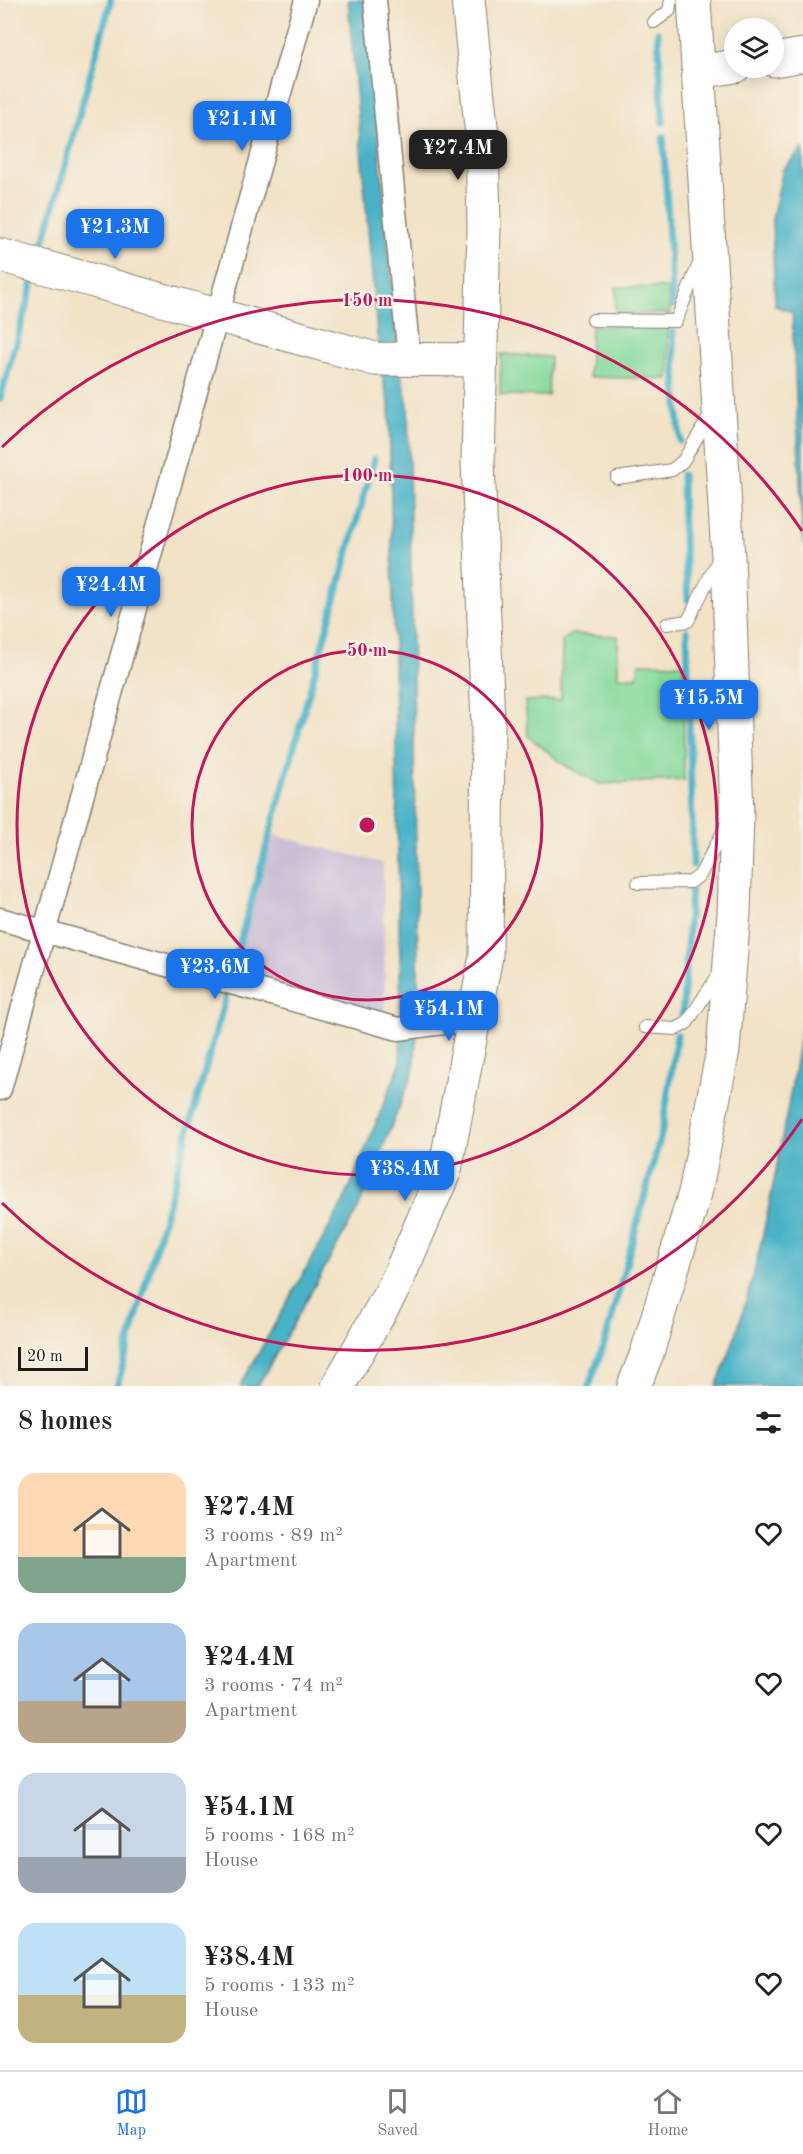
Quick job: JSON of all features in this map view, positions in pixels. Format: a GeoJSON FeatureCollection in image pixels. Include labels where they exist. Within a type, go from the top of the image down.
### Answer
{"type":"FeatureCollection","features":[{"type":"Feature","properties":{"kind":"street"},"geometry":{"type":"LineString","coordinates":[[0,1089],[306,0]]}},
{"type":"Feature","properties":{"kind":"street"},"geometry":{"type":"LineString","coordinates":[[375,0],[396,359]]}},
{"type":"Feature","properties":{"kind":"street"},"geometry":{"type":"LineString","coordinates":[[338,1386],[394,1287],[445,1170],[486,956],[488,724],[478,462],[484,227],[482,136],[468,0]]}},
{"type":"Feature","properties":{"kind":"street"},"geometry":{"type":"LineString","coordinates":[[634,1386],[647,1353],[694,1193],[723,1050],[737,816],[728,557],[694,0]]}},
{"type":"Feature","properties":{"kind":"street"},"geometry":{"type":"LineString","coordinates":[[784,58],[803,55]]}},
{"type":"Feature","properties":{"kind":"street"},"geometry":{"type":"LineString","coordinates":[[699,72],[724,68]]}},
{"type":"Feature","properties":{"kind":"street"},"geometry":{"type":"LineString","coordinates":[[0,255],[217,315],[396,359],[480,360]]}},
{"type":"Feature","properties":{"kind":"street"},"geometry":{"type":"LineString","coordinates":[[0,919],[408,1028],[473,1019]]}},
{"type":"Feature","properties":{"kind":"lane"},"geometry":{"type":"LineString","coordinates":[[654,22],[669,11],[671,0]]}},
{"type":"Feature","properties":{"kind":"lane"},"geometry":{"type":"LineString","coordinates":[[593,320],[676,321],[709,240]]}},
{"type":"Feature","properties":{"kind":"lane"},"geometry":{"type":"LineString","coordinates":[[617,478],[672,470],[683,461],[710,415],[719,408]]}},
{"type":"Feature","properties":{"kind":"lane"},"geometry":{"type":"LineString","coordinates":[[667,624],[688,621],[717,562],[728,557]]}},
{"type":"Feature","properties":{"kind":"lane"},"geometry":{"type":"LineString","coordinates":[[638,883],[691,882],[700,875],[724,830],[737,816]]}},
{"type":"Feature","properties":{"kind":"lane"},"geometry":{"type":"LineString","coordinates":[[645,1027],[676,1029],[687,1023],[730,955]]}},
{"type":"Feature","properties":{"kind":"shaded area"},"geometry":{"type":"Polygon","coordinates":[[[270,834],[383,863],[385,1016],[231,974],[270,834]]]}},
{"type":"Feature","properties":{"kind":"green space"},"geometry":{"type":"Polygon","coordinates":[[[616,287],[668,288],[670,314],[615,313],[616,287]]]}},
{"type":"Feature","properties":{"kind":"green space"},"geometry":{"type":"Polygon","coordinates":[[[591,326],[668,327],[669,379],[589,377],[591,326]]]}},
{"type":"Feature","properties":{"kind":"green space"},"geometry":{"type":"Polygon","coordinates":[[[501,354],[550,357],[548,396],[500,395],[501,354]]]}},
{"type":"Feature","properties":{"kind":"green space"},"geometry":{"type":"Polygon","coordinates":[[[571,634],[618,636],[618,677],[637,677],[639,663],[683,664],[684,780],[600,784],[566,766],[528,736],[525,701],[561,700],[562,641],[571,634]]]}},
{"type":"Feature","properties":{"kind":"water"},"geometry":{"type":"Polygon","coordinates":[[[348,0],[366,0],[400,371],[408,404],[419,1018],[413,1073],[358,1209],[258,1386],[240,1386],[344,1201],[400,1064],[389,403],[380,368],[348,0]]]}},
{"type":"Feature","properties":{"kind":"water"},"geometry":{"type":"Polygon","coordinates":[[[803,148],[803,545],[792,312],[775,306],[772,219],[783,169],[803,148]]]}},
{"type":"Feature","properties":{"kind":"water"},"geometry":{"type":"Polygon","coordinates":[[[803,1013],[803,1386],[716,1386],[738,1327],[763,1236],[799,1046],[803,1013]]]}},
{"type":"Feature","properties":{"kind":"waterway"},"geometry":{"type":"LineString","coordinates":[[42,249],[111,0]]}},
{"type":"Feature","properties":{"kind":"waterway"},"geometry":{"type":"LineString","coordinates":[[658,32],[663,122]]}},
{"type":"Feature","properties":{"kind":"waterway"},"geometry":{"type":"LineString","coordinates":[[663,137],[673,306]]}},
{"type":"Feature","properties":{"kind":"waterway"},"geometry":{"type":"LineString","coordinates":[[0,399],[34,279]]}},
{"type":"Feature","properties":{"kind":"waterway"},"geometry":{"type":"LineString","coordinates":[[673,332],[680,441]]}},
{"type":"Feature","properties":{"kind":"waterway"},"geometry":{"type":"LineString","coordinates":[[231,974],[374,459]]}},
{"type":"Feature","properties":{"kind":"waterway"},"geometry":{"type":"LineString","coordinates":[[682,475],[688,600]]}},
{"type":"Feature","properties":{"kind":"waterway"},"geometry":{"type":"LineString","coordinates":[[687,631],[693,865]]}},
{"type":"Feature","properties":{"kind":"waterway"},"geometry":{"type":"LineString","coordinates":[[682,1018],[691,891]]}},
{"type":"Feature","properties":{"kind":"waterway"},"geometry":{"type":"LineString","coordinates":[[117,1386],[226,996]]}},
{"type":"Feature","properties":{"kind":"waterway"},"geometry":{"type":"LineString","coordinates":[[589,1386],[606,1339],[662,1131],[677,1035]]}}]}
